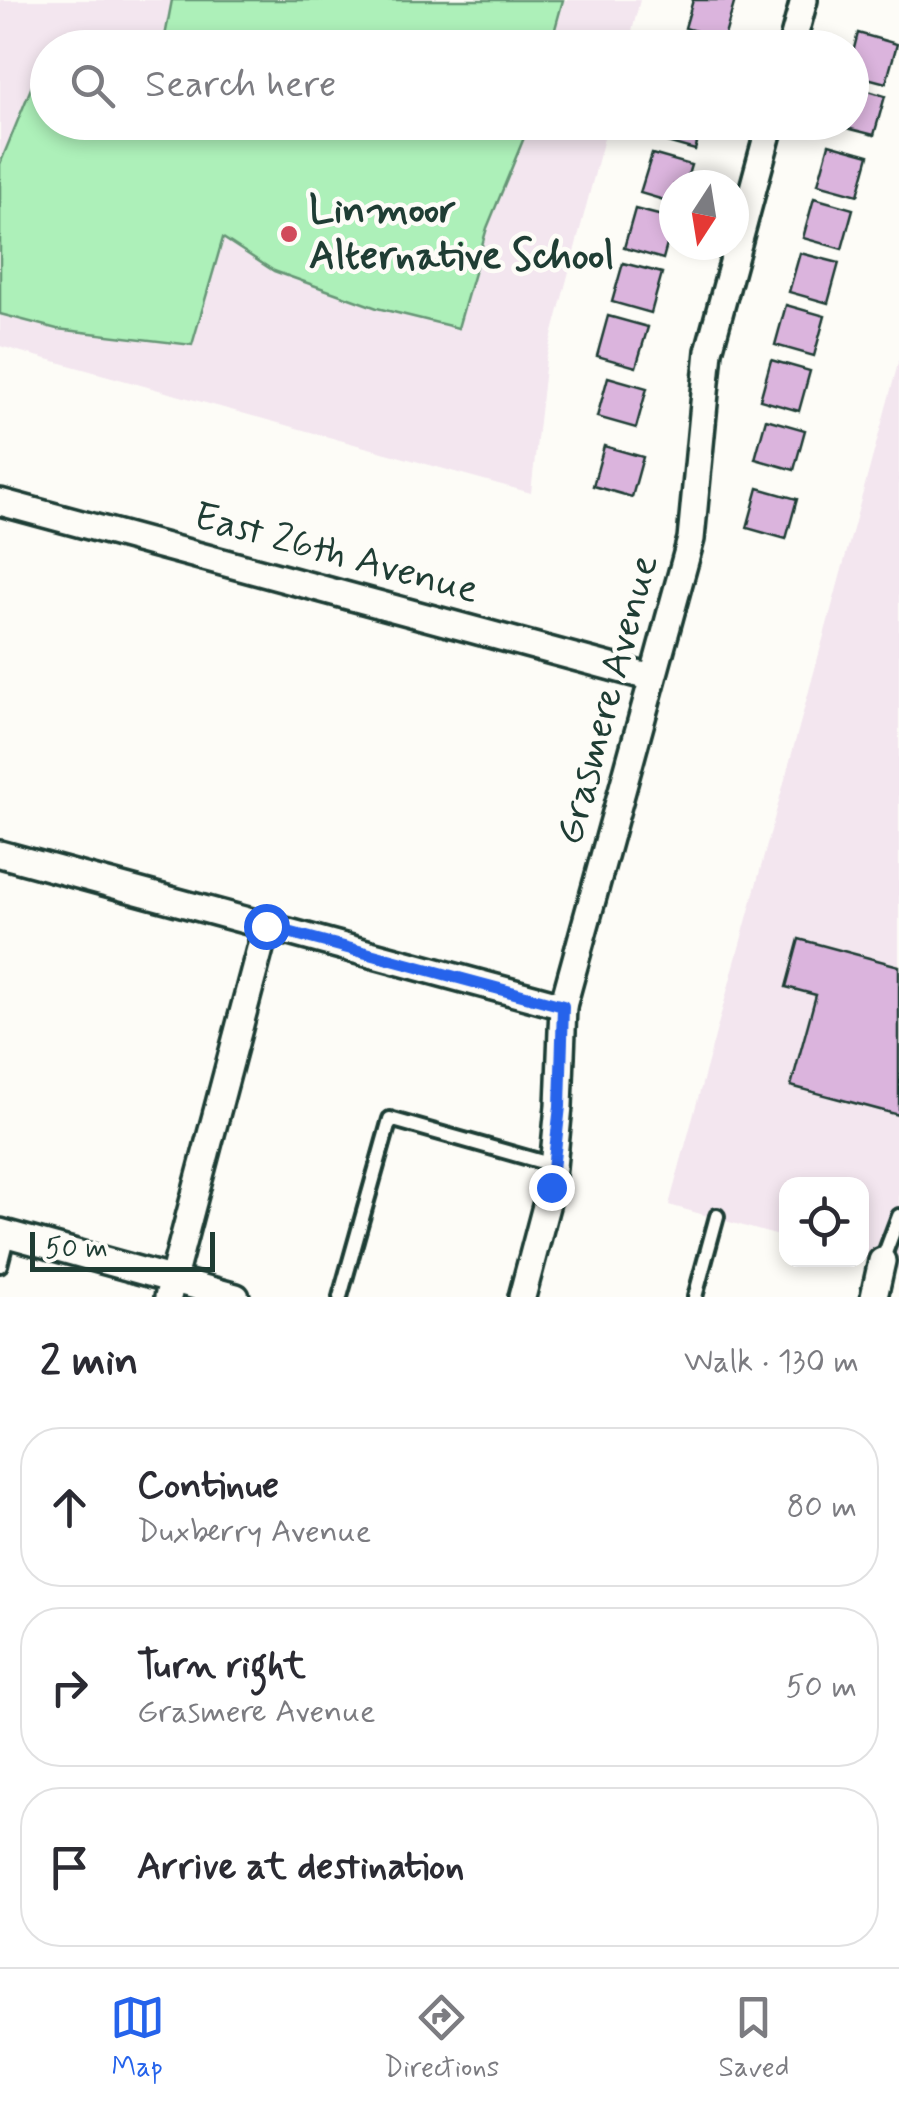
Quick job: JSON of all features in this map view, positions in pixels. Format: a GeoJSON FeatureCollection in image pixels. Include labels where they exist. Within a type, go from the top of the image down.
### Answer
{"type":"FeatureCollection","features":[{"type":"Feature","properties":{"kind":"street"},"geometry":{"type":"LineString","coordinates":[[796,30],[804,0]]}},
{"type":"Feature","properties":{"kind":"street","name":"Grasmere Avenue"},"geometry":{"type":"LineString","coordinates":[[522,1297],[551,1187],[563,1006],[691,539],[709,352],[766,140]]}},
{"type":"Feature","properties":{"kind":"street","name":"East 26th Avenue"},"geometry":{"type":"LineString","coordinates":[[0,502],[652,678]]}},
{"type":"Feature","properties":{"kind":"street"},"geometry":{"type":"LineString","coordinates":[[0,854],[563,1006]]}},
{"type":"Feature","properties":{"kind":"street"},"geometry":{"type":"LineString","coordinates":[[171,1288],[266,926]]}},
{"type":"Feature","properties":{"kind":"street"},"geometry":{"type":"LineString","coordinates":[[4,1233],[171,1288],[236,1297]]}},
{"type":"Feature","properties":{"kind":"street"},"geometry":{"type":"LineString","coordinates":[[874,1297],[882,1261]]}},
{"type":"Feature","properties":{"kind":"lane"},"geometry":{"type":"LineString","coordinates":[[340,1297],[390,1119],[554,1165]]}},
{"type":"Feature","properties":{"kind":"lane"},"geometry":{"type":"LineString","coordinates":[[695,1297],[717,1216]]}},
{"type":"Feature","properties":{"kind":"lane"},"geometry":{"type":"LineString","coordinates":[[882,1261],[899,1216]]}},
{"type":"Feature","properties":{"kind":"lane"},"geometry":{"type":"LineString","coordinates":[[0,1265],[4,1233]]}},
{"type":"Feature","properties":{"kind":"shaded area","name":"Linmoor Alternative School"},"geometry":{"type":"Polygon","coordinates":[[[0,0],[640,0],[632,30],[30,30],[30,140],[604,140],[546,359],[531,493],[0,346],[0,0]]]}},
{"type":"Feature","properties":{"kind":"shaded area"},"geometry":{"type":"Polygon","coordinates":[[[899,360],[899,1269],[869,1261],[869,1177],[779,1177],[779,1236],[669,1205],[899,360]]]}},
{"type":"Feature","properties":{"kind":"green space"},"geometry":{"type":"Polygon","coordinates":[[[172,0],[563,0],[555,30],[166,30],[172,0]]]}},
{"type":"Feature","properties":{"kind":"green space"},"geometry":{"type":"Polygon","coordinates":[[[30,91],[30,140],[523,140],[487,228],[458,328],[377,308],[274,271],[223,238],[192,345],[57,329],[0,314],[0,164],[30,91]]]}},
{"type":"Feature","properties":{"kind":"building"},"geometry":{"type":"Polygon","coordinates":[[[693,0],[735,0],[727,30],[685,28],[693,0]]]}},
{"type":"Feature","properties":{"kind":"building"},"geometry":{"type":"Polygon","coordinates":[[[869,36],[897,44],[886,83],[869,78],[869,36]]]}},
{"type":"Feature","properties":{"kind":"building"},"geometry":{"type":"Polygon","coordinates":[[[869,91],[885,96],[874,135],[869,134],[869,91]]]}},
{"type":"Feature","properties":{"kind":"building"},"geometry":{"type":"Polygon","coordinates":[[[660,140],[698,140],[695,150],[660,140]]]}},
{"type":"Feature","properties":{"kind":"building"},"geometry":{"type":"Polygon","coordinates":[[[829,144],[869,155],[858,195],[818,184],[829,144]]]}},
{"type":"Feature","properties":{"kind":"building"},"geometry":{"type":"Polygon","coordinates":[[[652,154],[691,165],[690,170],[659,170],[659,199],[640,193],[652,154]]]}},
{"type":"Feature","properties":{"kind":"building"},"geometry":{"type":"Polygon","coordinates":[[[814,198],[853,209],[842,249],[803,238],[814,198]]]}},
{"type":"Feature","properties":{"kind":"building"},"geometry":{"type":"Polygon","coordinates":[[[635,209],[659,215],[659,258],[624,248],[635,209]]]}},
{"type":"Feature","properties":{"kind":"building"},"geometry":{"type":"Polygon","coordinates":[[[800,253],[839,263],[828,303],[789,292],[800,253]]]}},
{"type":"Feature","properties":{"kind":"building"},"geometry":{"type":"Polygon","coordinates":[[[623,263],[662,273],[651,313],[612,302],[623,263]]]}},
{"type":"Feature","properties":{"kind":"building"},"geometry":{"type":"Polygon","coordinates":[[[786,305],[825,316],[814,356],[775,345],[786,305]]]}},
{"type":"Feature","properties":{"kind":"building"},"geometry":{"type":"Polygon","coordinates":[[[608,316],[648,327],[636,367],[597,356],[608,316]]]}},
{"type":"Feature","properties":{"kind":"building"},"geometry":{"type":"Polygon","coordinates":[[[771,360],[810,371],[799,411],[760,400],[771,360]]]}},
{"type":"Feature","properties":{"kind":"building"},"geometry":{"type":"Polygon","coordinates":[[[608,377],[647,388],[636,428],[597,417],[608,377]]]}},
{"type":"Feature","properties":{"kind":"building"},"geometry":{"type":"Polygon","coordinates":[[[766,419],[805,430],[794,470],[755,459],[766,419]]]}},
{"type":"Feature","properties":{"kind":"building"},"geometry":{"type":"Polygon","coordinates":[[[604,446],[643,457],[632,497],[593,486],[604,446]]]}},
{"type":"Feature","properties":{"kind":"building"},"geometry":{"type":"Polygon","coordinates":[[[758,488],[797,499],[786,539],[747,528],[758,488]]]}},
{"type":"Feature","properties":{"kind":"building"},"geometry":{"type":"Polygon","coordinates":[[[799,939],[899,966],[899,1115],[791,1086],[816,995],[786,987],[799,939]]]}},
{"type":"Feature","properties":{"kind":"place","name":"Linmoor Alternative School"},"geometry":{"type":"Point","coordinates":[289,234]}},
{"type":"Feature","properties":{"kind":"route"},"geometry":{"type":"LineString","coordinates":[[266,926],[563,1006],[560,1106],[551,1187]]}}]}
